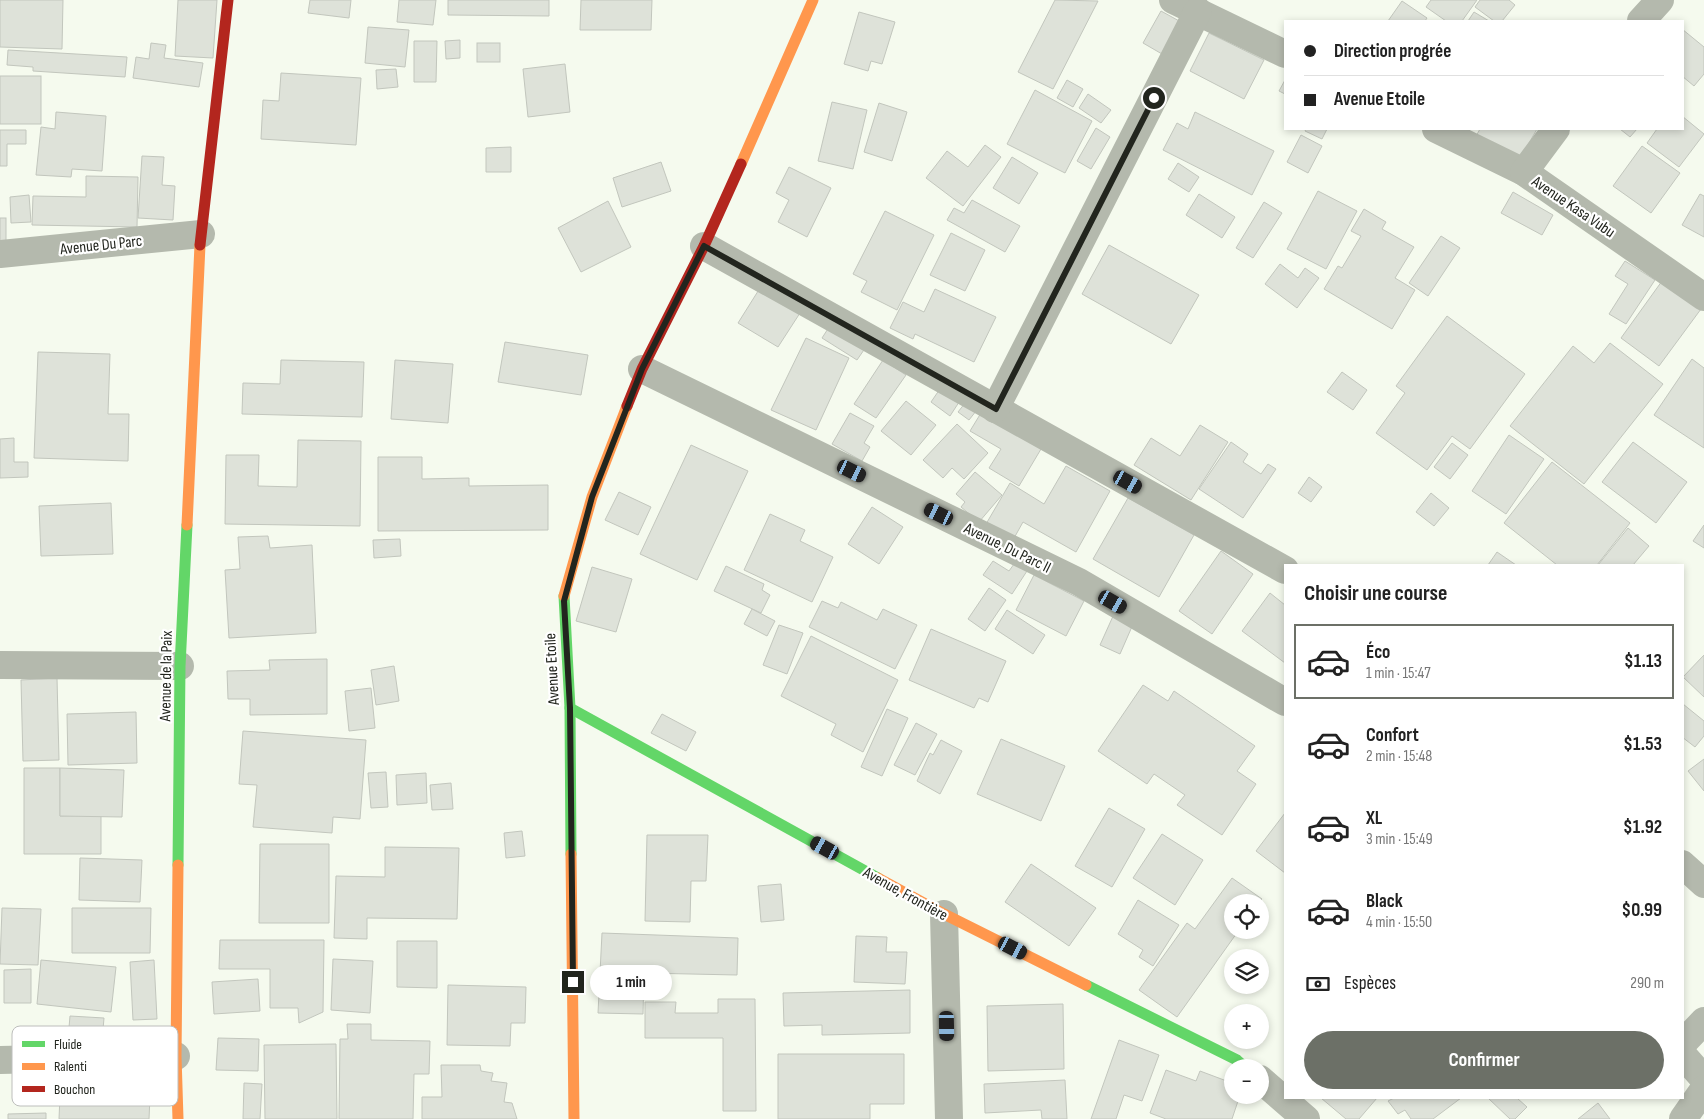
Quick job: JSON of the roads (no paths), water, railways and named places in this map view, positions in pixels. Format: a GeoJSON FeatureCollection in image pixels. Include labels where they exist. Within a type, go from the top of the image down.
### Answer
{"type":"FeatureCollection","features":[{"type":"Feature","properties":{"kind":"street","name":"Avenue de la Paix"},"geometry":{"type":"LineString","coordinates":[[176,1026],[180,666],[201,234],[228,0]]}},
{"type":"Feature","properties":{"kind":"street","name":"Avenue Etoile"},"geometry":{"type":"LineString","coordinates":[[574,1119],[570,708],[564,601],[592,497],[642,369],[704,246],[813,0]]}},
{"type":"Feature","properties":{"kind":"street"},"geometry":{"type":"LineString","coordinates":[[1173,0],[1284,54]]}},
{"type":"Feature","properties":{"kind":"street"},"geometry":{"type":"LineString","coordinates":[[1642,20],[1660,0]]}},
{"type":"Feature","properties":{"kind":"street"},"geometry":{"type":"LineString","coordinates":[[996,409],[1198,11]]}},
{"type":"Feature","properties":{"kind":"street","name":"Avenue Kasa Vubu"},"geometry":{"type":"LineString","coordinates":[[1438,130],[1524,172],[1704,297]]}},
{"type":"Feature","properties":{"kind":"street"},"geometry":{"type":"LineString","coordinates":[[1524,172],[1555,130]]}},
{"type":"Feature","properties":{"kind":"street","name":"Avenue Du Parc"},"geometry":{"type":"LineString","coordinates":[[0,254],[201,234]]}},
{"type":"Feature","properties":{"kind":"street"},"geometry":{"type":"LineString","coordinates":[[704,246],[1284,569]]}},
{"type":"Feature","properties":{"kind":"street","name":"Avenue, Du Parc II"},"geometry":{"type":"LineString","coordinates":[[642,369],[1079,582],[1284,701]]}},
{"type":"Feature","properties":{"kind":"street"},"geometry":{"type":"LineString","coordinates":[[0,666],[180,666]]}},
{"type":"Feature","properties":{"kind":"street","name":"Avenue, Frontière"},"geometry":{"type":"LineString","coordinates":[[570,708],[944,914],[1235,1059]]}},
{"type":"Feature","properties":{"kind":"street"},"geometry":{"type":"LineString","coordinates":[[1684,866],[1704,884]]}},
{"type":"Feature","properties":{"kind":"street"},"geometry":{"type":"LineString","coordinates":[[944,914],[950,1119]]}},
{"type":"Feature","properties":{"kind":"street"},"geometry":{"type":"LineString","coordinates":[[1684,1042],[1704,1022]]}},
{"type":"Feature","properties":{"kind":"street"},"geometry":{"type":"LineString","coordinates":[[1684,1056],[1704,1079]]}},
{"type":"Feature","properties":{"kind":"street"},"geometry":{"type":"LineString","coordinates":[[1269,1087],[1306,1119]]}},
{"type":"Feature","properties":{"kind":"street"},"geometry":{"type":"LineString","coordinates":[[1683,1119],[1704,1089]]}},
{"type":"Feature","properties":{"kind":"street","name":"Avenue de la Paix"},"geometry":{"type":"LineString","coordinates":[[178,1106],[178,1119]]}}]}
